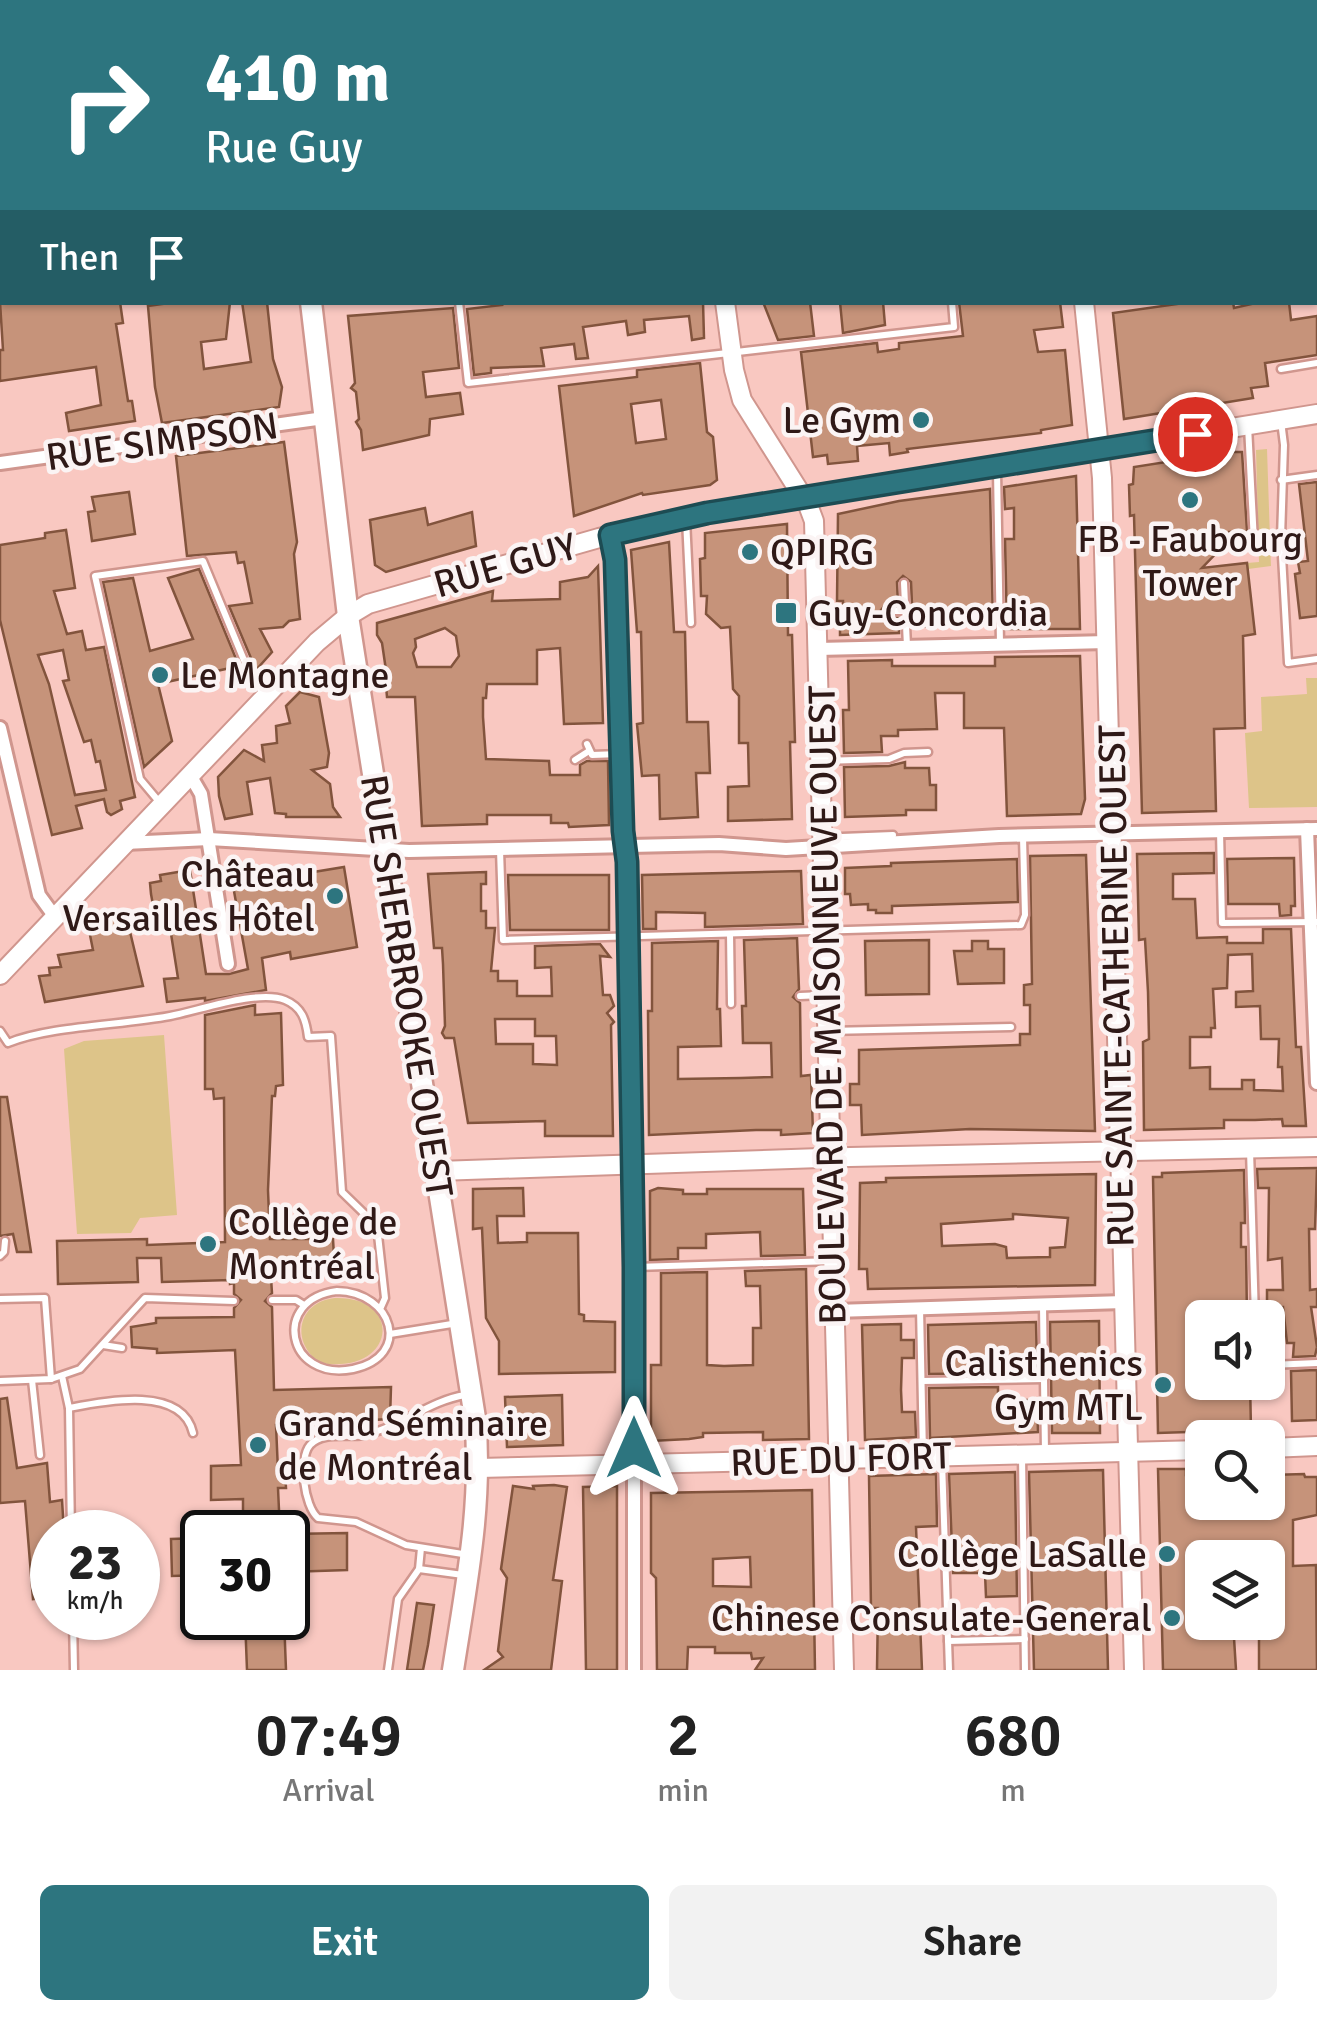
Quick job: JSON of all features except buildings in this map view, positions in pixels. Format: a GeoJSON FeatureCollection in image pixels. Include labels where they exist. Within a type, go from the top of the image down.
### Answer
{"type":"FeatureCollection","features":[{"type":"Feature","properties":{"kind":"main road","name":"RUE SHERBROOKE OUEST"},"geometry":{"type":"LineString","coordinates":[[311,305],[348,616],[472,1394],[479,1468],[453,1670]]}},
{"type":"Feature","properties":{"kind":"street","name":"BOULEVARD DE MAISONNEUVE OUEST"},"geometry":{"type":"LineString","coordinates":[[725,305],[744,406],[814,521],[844,1670]]}},
{"type":"Feature","properties":{"kind":"street","name":"RUE SAINTE-CATHERINE OUEST"},"geometry":{"type":"LineString","coordinates":[[1084,305],[1100,449],[1134,1670]]}},
{"type":"Feature","properties":{"kind":"street","name":"RUE GUY"},"geometry":{"type":"LineString","coordinates":[[348,616],[374,602],[686,517],[1317,414]]}},
{"type":"Feature","properties":{"kind":"street","name":"RUE SIMPSON"},"geometry":{"type":"LineString","coordinates":[[0,463],[324,418]]}},
{"type":"Feature","properties":{"kind":"street"},"geometry":{"type":"LineString","coordinates":[[610,535],[615,560],[628,937],[634,1267],[634,1670]]}},
{"type":"Feature","properties":{"kind":"street"},"geometry":{"type":"LineString","coordinates":[[0,976],[267,695],[348,616]]}},
{"type":"Feature","properties":{"kind":"street"},"geometry":{"type":"LineString","coordinates":[[818,649],[1107,642]]}},
{"type":"Feature","properties":{"kind":"street"},"geometry":{"type":"LineString","coordinates":[[0,728],[38,895],[55,917]]}},
{"type":"Feature","properties":{"kind":"street"},"geometry":{"type":"LineString","coordinates":[[190,775],[201,794],[228,964]]}},
{"type":"Feature","properties":{"kind":"street"},"geometry":{"type":"LineString","coordinates":[[125,844],[209,839],[384,849],[719,844],[786,849],[1023,836],[1312,829],[1317,1083]]}},
{"type":"Feature","properties":{"kind":"street"},"geometry":{"type":"LineString","coordinates":[[438,1172],[1317,1147]]}},
{"type":"Feature","properties":{"kind":"street"},"geometry":{"type":"LineString","coordinates":[[835,1311],[1124,1302]]}},
{"type":"Feature","properties":{"kind":"street"},"geometry":{"type":"LineString","coordinates":[[1285,1447],[1317,1446]]}},
{"type":"Feature","properties":{"kind":"street","name":"RUE DU FORT"},"geometry":{"type":"LineString","coordinates":[[479,1468],[1185,1450]]}},
{"type":"Feature","properties":{"kind":"lane"},"geometry":{"type":"LineString","coordinates":[[459,305],[468,383],[954,326],[952,305]]}},
{"type":"Feature","properties":{"kind":"lane"},"geometry":{"type":"LineString","coordinates":[[1281,370],[1317,363]]}},
{"type":"Feature","properties":{"kind":"lane"},"geometry":{"type":"LineString","coordinates":[[1280,420],[1284,445],[1281,480],[1288,663],[1317,659]]}},
{"type":"Feature","properties":{"kind":"lane"},"geometry":{"type":"LineString","coordinates":[[1233,544],[1254,542],[1248,425]]}},
{"type":"Feature","properties":{"kind":"lane"},"geometry":{"type":"LineString","coordinates":[[997,467],[1000,645]]}},
{"type":"Feature","properties":{"kind":"lane"},"geometry":{"type":"LineString","coordinates":[[1281,480],[1317,475]]}},
{"type":"Feature","properties":{"kind":"lane"},"geometry":{"type":"LineString","coordinates":[[686,517],[691,622]]}},
{"type":"Feature","properties":{"kind":"lane"},"geometry":{"type":"LineString","coordinates":[[162,805],[140,778],[95,576],[203,561],[252,682],[267,695]]}},
{"type":"Feature","properties":{"kind":"lane"},"geometry":{"type":"LineString","coordinates":[[904,582],[906,647]]}},
{"type":"Feature","properties":{"kind":"lane"},"geometry":{"type":"LineString","coordinates":[[888,611],[905,611]]}},
{"type":"Feature","properties":{"kind":"lane"},"geometry":{"type":"LineString","coordinates":[[576,760],[588,748],[593,755],[620,754]]}},
{"type":"Feature","properties":{"kind":"lane"},"geometry":{"type":"LineString","coordinates":[[821,761],[928,752]]}},
{"type":"Feature","properties":{"kind":"lane"},"geometry":{"type":"LineString","coordinates":[[1220,831],[1222,924],[1314,922]]}},
{"type":"Feature","properties":{"kind":"lane"},"geometry":{"type":"LineString","coordinates":[[822,847],[842,837],[893,835]]}},
{"type":"Feature","properties":{"kind":"lane"},"geometry":{"type":"LineString","coordinates":[[500,850],[503,940],[826,932],[1020,924],[1025,915],[1023,836]]}},
{"type":"Feature","properties":{"kind":"lane"},"geometry":{"type":"LineString","coordinates":[[730,934],[730,1004]]}},
{"type":"Feature","properties":{"kind":"lane"},"geometry":{"type":"LineString","coordinates":[[800,996],[828,995]]}},
{"type":"Feature","properties":{"kind":"lane"},"geometry":{"type":"LineString","coordinates":[[0,1031],[8,1043],[171,1016],[202,1006],[267,998],[290,1002],[305,1018],[308,1037],[331,1036],[342,1192],[376,1226],[385,1298],[381,1307]]}},
{"type":"Feature","properties":{"kind":"lane"},"geometry":{"type":"LineString","coordinates":[[828,1032],[1012,1026]]}},
{"type":"Feature","properties":{"kind":"lane"},"geometry":{"type":"LineString","coordinates":[[1250,1148],[1254,1300]]}},
{"type":"Feature","properties":{"kind":"lane"},"geometry":{"type":"LineString","coordinates":[[0,1256],[4,1241]]}},
{"type":"Feature","properties":{"kind":"lane"},"geometry":{"type":"LineString","coordinates":[[634,1267],[834,1261]]}},
{"type":"Feature","properties":{"kind":"lane"},"geometry":{"type":"LineString","coordinates":[[342,1291],[364,1296],[381,1307],[390,1334],[386,1348],[362,1366],[318,1368],[305,1359],[296,1343],[296,1321],[304,1306],[319,1295],[342,1291]]}},
{"type":"Feature","properties":{"kind":"lane"},"geometry":{"type":"LineString","coordinates":[[0,1299],[45,1298],[51,1379]]}},
{"type":"Feature","properties":{"kind":"lane"},"geometry":{"type":"LineString","coordinates":[[0,1381],[51,1379],[80,1368],[144,1298],[234,1301]]}},
{"type":"Feature","properties":{"kind":"lane"},"geometry":{"type":"LineString","coordinates":[[272,1300],[296,1300],[304,1306]]}},
{"type":"Feature","properties":{"kind":"lane"},"geometry":{"type":"LineString","coordinates":[[1043,1305],[1045,1454]]}},
{"type":"Feature","properties":{"kind":"lane"},"geometry":{"type":"LineString","coordinates":[[920,1308],[922,1381],[933,1456],[949,1670]]}},
{"type":"Feature","properties":{"kind":"lane"},"geometry":{"type":"LineString","coordinates":[[390,1334],[462,1323]]}},
{"type":"Feature","properties":{"kind":"lane"},"geometry":{"type":"LineString","coordinates":[[104,1345],[122,1348]]}},
{"type":"Feature","properties":{"kind":"lane"},"geometry":{"type":"LineString","coordinates":[[1285,1364],[1317,1363]]}},
{"type":"Feature","properties":{"kind":"lane"},"geometry":{"type":"LineString","coordinates":[[62,1376],[69,1408],[71,1510]]}},
{"type":"Feature","properties":{"kind":"lane"},"geometry":{"type":"LineString","coordinates":[[922,1381],[1044,1378]]}},
{"type":"Feature","properties":{"kind":"lane"},"geometry":{"type":"LineString","coordinates":[[32,1380],[40,1455]]}},
{"type":"Feature","properties":{"kind":"lane"},"geometry":{"type":"LineString","coordinates":[[469,1566],[388,1540],[356,1522],[326,1521],[314,1515],[306,1500],[306,1452],[310,1444],[322,1437],[365,1434],[442,1400],[472,1394]]}},
{"type":"Feature","properties":{"kind":"lane"},"geometry":{"type":"LineString","coordinates":[[69,1408],[163,1402],[183,1412],[192,1433]]}},
{"type":"Feature","properties":{"kind":"lane"},"geometry":{"type":"LineString","coordinates":[[1022,1455],[1025,1670]]}},
{"type":"Feature","properties":{"kind":"lane"},"geometry":{"type":"LineString","coordinates":[[388,1670],[398,1599],[420,1569],[421,1548]]}},
{"type":"Feature","properties":{"kind":"lane"},"geometry":{"type":"LineString","coordinates":[[420,1569],[469,1566]]}},
{"type":"Feature","properties":{"kind":"lane"},"geometry":{"type":"LineString","coordinates":[[948,1641],[1025,1639]]}},
{"type":"Feature","properties":{"kind":"lane"},"geometry":{"type":"LineString","coordinates":[[73,1640],[74,1670]]}},
{"type":"Feature","properties":{"kind":"shaded area"},"geometry":{"type":"Polygon","coordinates":[[[1267,449],[1267,540],[1271,566],[1248,569],[1247,563],[1259,562],[1256,450],[1267,449]]]}},
{"type":"Feature","properties":{"kind":"shaded area"},"geometry":{"type":"Polygon","coordinates":[[[1306,678],[1317,678],[1317,807],[1249,808],[1245,733],[1262,731],[1261,697],[1307,694],[1306,678]]]}},
{"type":"Feature","properties":{"kind":"shaded area"},"geometry":{"type":"Polygon","coordinates":[[[164,1035],[177,1215],[140,1218],[131,1233],[77,1234],[64,1049],[84,1041],[164,1035]]]}},
{"type":"Feature","properties":{"kind":"shaded area"},"geometry":{"type":"Polygon","coordinates":[[[322,1301],[357,1301],[373,1309],[381,1321],[377,1347],[365,1358],[346,1364],[320,1363],[304,1345],[302,1324],[306,1315],[322,1301]]]}},
{"type":"Feature","properties":{"kind":"place","name":"Le Gym"},"geometry":{"type":"Point","coordinates":[921,420]}},
{"type":"Feature","properties":{"kind":"place","name":"FB - Faubourg Tower"},"geometry":{"type":"Point","coordinates":[1190,500]}},
{"type":"Feature","properties":{"kind":"place","name":"QPIRG"},"geometry":{"type":"Point","coordinates":[750,552]}},
{"type":"Feature","properties":{"kind":"place","name":"Guy-Concordia"},"geometry":{"type":"Point","coordinates":[786,613]}},
{"type":"Feature","properties":{"kind":"place","name":"Le Montagne"},"geometry":{"type":"Point","coordinates":[160,675]}},
{"type":"Feature","properties":{"kind":"place","name":"Château Versailles Hôtel"},"geometry":{"type":"Point","coordinates":[335,896]}},
{"type":"Feature","properties":{"kind":"place","name":"Collège de Montréal"},"geometry":{"type":"Point","coordinates":[208,1244]}},
{"type":"Feature","properties":{"kind":"place","name":"Calisthenics Gym MTL"},"geometry":{"type":"Point","coordinates":[1163,1385]}},
{"type":"Feature","properties":{"kind":"place","name":"Grand Séminaire de Montréal"},"geometry":{"type":"Point","coordinates":[258,1445]}},
{"type":"Feature","properties":{"kind":"place","name":"Collège LaSalle"},"geometry":{"type":"Point","coordinates":[1167,1554]}},
{"type":"Feature","properties":{"kind":"place","name":"Chinese Consulate-General"},"geometry":{"type":"Point","coordinates":[1172,1618]}},
{"type":"Feature","properties":{"kind":"route"},"geometry":{"type":"LineString","coordinates":[[634,1448],[627,862],[615,560],[610,535],[707,513],[1195,434]]}}]}
